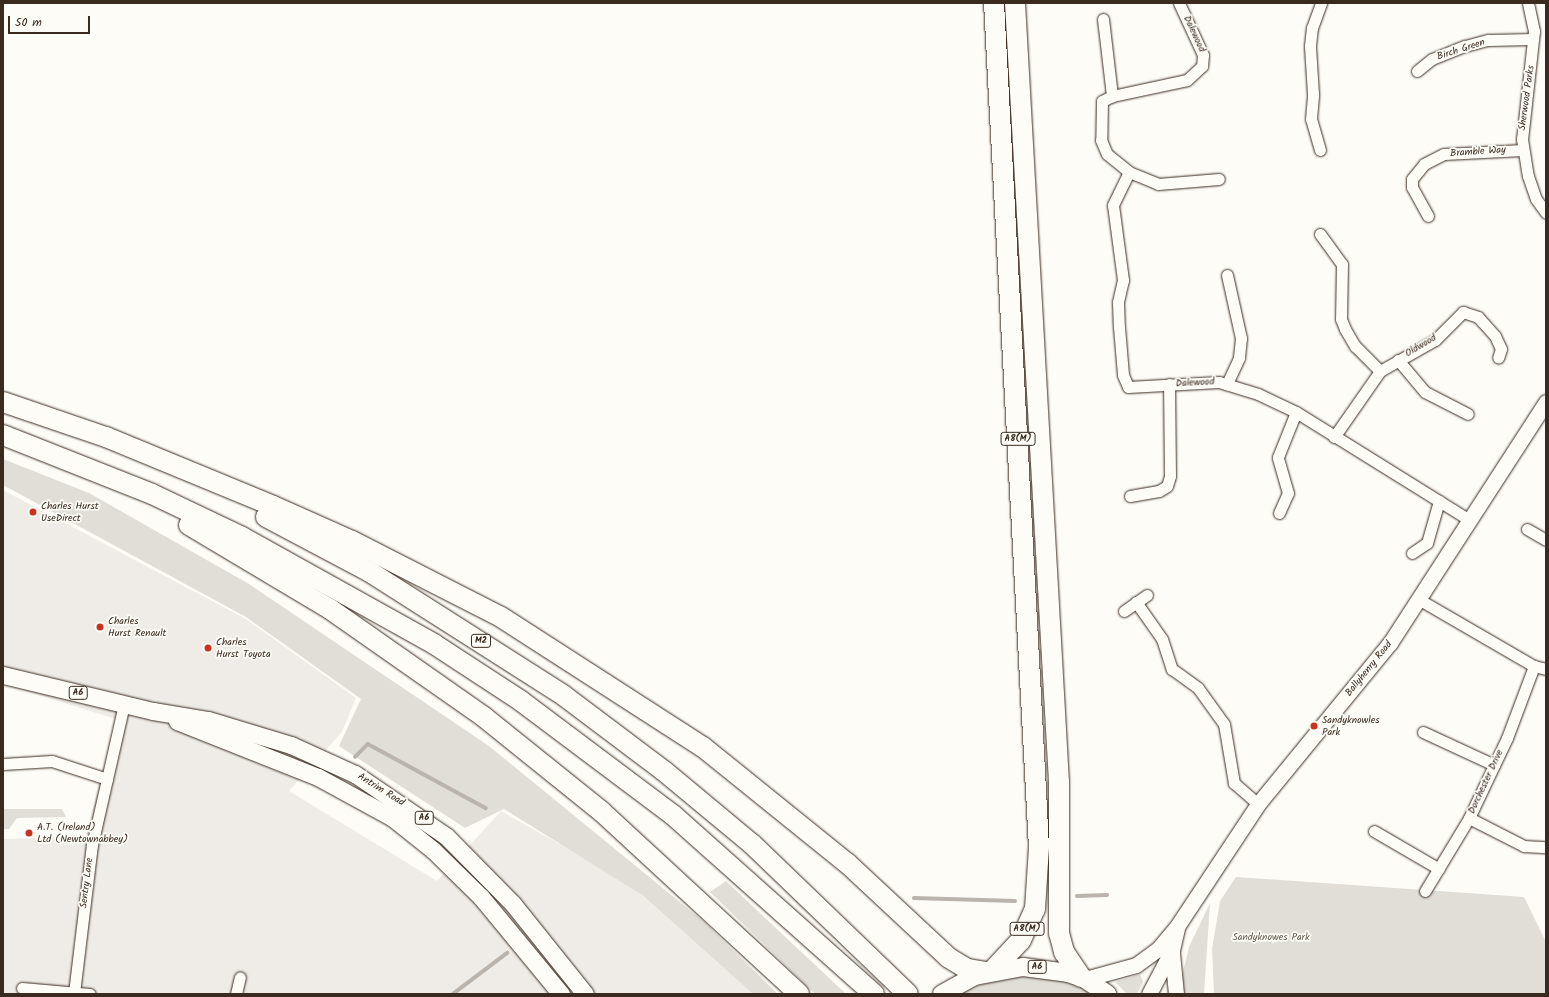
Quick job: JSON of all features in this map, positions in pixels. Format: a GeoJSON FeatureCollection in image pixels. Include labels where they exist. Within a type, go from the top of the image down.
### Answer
{"type":"FeatureCollection","features":[{"type":"Feature","properties":{"kind":"highway","name":"A8(M)"},"geometry":{"type":"LineString","coordinates":[[990,972],[1021,940],[1035,910],[1039,847],[994,3]]}},
{"type":"Feature","properties":{"kind":"highway","name":"A8(M)"},"geometry":{"type":"LineString","coordinates":[[1015,3],[1059,782],[1060,933],[1064,952],[1083,978]]}},
{"type":"Feature","properties":{"kind":"highway"},"geometry":{"type":"LineString","coordinates":[[3,403],[106,437],[273,506],[418,573],[501,617],[703,747],[847,863],[949,958],[967,969],[990,972]]}},
{"type":"Feature","properties":{"kind":"highway","name":"M2"},"geometry":{"type":"LineString","coordinates":[[3,403],[137,456],[216,492],[370,572],[499,652],[664,771],[763,855],[908,994]]}},
{"type":"Feature","properties":{"kind":"highway"},"geometry":{"type":"LineString","coordinates":[[3,436],[162,510],[271,572],[414,666],[591,803],[799,994]]}},
{"type":"Feature","properties":{"kind":"highway"},"geometry":{"type":"LineString","coordinates":[[3,436],[152,494],[242,537],[434,644],[521,701],[673,815],[874,994]]}},
{"type":"Feature","properties":{"kind":"highway","name":"A6"},"geometry":{"type":"LineString","coordinates":[[942,994],[990,972],[1038,967],[1083,978],[1107,994]]}},
{"type":"Feature","properties":{"kind":"main road","name":"Ballyhenry Road"},"geometry":{"type":"LineString","coordinates":[[1083,978],[1136,964],[1158,949],[1178,926],[1258,804],[1369,670],[1420,600],[1546,404]]}},
{"type":"Feature","properties":{"kind":"main road","name":"Antrim Road"},"geometry":{"type":"LineString","coordinates":[[3,675],[153,712],[318,776],[392,818],[433,850],[481,897],[561,994]]}},
{"type":"Feature","properties":{"kind":"main road","name":"Antrim Road"},"geometry":{"type":"LineString","coordinates":[[153,712],[208,720],[278,741],[326,760],[386,792],[433,825],[479,868],[585,994]]}},
{"type":"Feature","properties":{"kind":"main road","name":"Ballyhenry Road"},"geometry":{"type":"LineString","coordinates":[[1149,994],[1172,950],[1178,926]]}},
{"type":"Feature","properties":{"kind":"main road"},"geometry":{"type":"LineString","coordinates":[[1172,950],[1176,994]]}},
{"type":"Feature","properties":{"kind":"street","name":"Dalewood"},"geometry":{"type":"LineString","coordinates":[[1112,96],[1144,92],[1187,80],[1202,66],[1203,54],[1179,3]]}},
{"type":"Feature","properties":{"kind":"street"},"geometry":{"type":"LineString","coordinates":[[1320,150],[1311,119],[1313,94],[1310,46],[1312,28],[1321,3]]}},
{"type":"Feature","properties":{"kind":"street","name":"Sherwood Parks"},"geometry":{"type":"LineString","coordinates":[[1528,3],[1533,39],[1522,139],[1523,150],[1536,199],[1546,213]]}},
{"type":"Feature","properties":{"kind":"street"},"geometry":{"type":"LineString","coordinates":[[1103,18],[1112,96],[1102,101],[1100,107],[1101,140],[1107,154],[1128,172],[1158,184],[1218,180]]}},
{"type":"Feature","properties":{"kind":"street","name":"Birch Green"},"geometry":{"type":"LineString","coordinates":[[1417,71],[1432,59],[1465,46],[1488,40],[1533,39]]}},
{"type":"Feature","properties":{"kind":"street","name":"Bramble Way"},"geometry":{"type":"LineString","coordinates":[[1428,216],[1412,188],[1412,179],[1424,164],[1450,153],[1523,150]]}},
{"type":"Feature","properties":{"kind":"street","name":"Dalewood"},"geometry":{"type":"LineString","coordinates":[[1128,172],[1113,205],[1123,280],[1118,302],[1123,376],[1128,387],[1169,384],[1227,384],[1296,412],[1471,521]]}},
{"type":"Feature","properties":{"kind":"street"},"geometry":{"type":"LineString","coordinates":[[1320,234],[1342,264],[1341,319],[1345,329],[1355,346],[1380,371]]}},
{"type":"Feature","properties":{"kind":"street"},"geometry":{"type":"LineString","coordinates":[[1227,275],[1241,338],[1239,358],[1227,384]]}},
{"type":"Feature","properties":{"kind":"street","name":"Oldwood"},"geometry":{"type":"LineString","coordinates":[[1334,437],[1380,371],[1435,340],[1463,312],[1478,317],[1495,336],[1501,349],[1498,358]]}},
{"type":"Feature","properties":{"kind":"street"},"geometry":{"type":"LineString","coordinates":[[1398,360],[1425,392],[1468,414]]}},
{"type":"Feature","properties":{"kind":"street"},"geometry":{"type":"LineString","coordinates":[[1130,496],[1167,486],[1170,476],[1169,384]]}},
{"type":"Feature","properties":{"kind":"street"},"geometry":{"type":"LineString","coordinates":[[1279,513],[1288,493],[1278,457],[1296,412]]}},
{"type":"Feature","properties":{"kind":"street"},"geometry":{"type":"LineString","coordinates":[[1412,553],[1427,543],[1439,502]]}},
{"type":"Feature","properties":{"kind":"street"},"geometry":{"type":"LineString","coordinates":[[1527,529],[1546,540]]}},
{"type":"Feature","properties":{"kind":"street"},"geometry":{"type":"LineString","coordinates":[[1124,611],[1147,595]]}},
{"type":"Feature","properties":{"kind":"street"},"geometry":{"type":"LineString","coordinates":[[1420,600],[1534,666],[1546,669]]}},
{"type":"Feature","properties":{"kind":"street"},"geometry":{"type":"LineString","coordinates":[[1136,602],[1162,639],[1172,669],[1198,688],[1224,724],[1234,783],[1258,804]]}},
{"type":"Feature","properties":{"kind":"street","name":"Dorchester Drive"},"geometry":{"type":"LineString","coordinates":[[1425,891],[1469,818],[1494,764],[1534,666]]}},
{"type":"Feature","properties":{"kind":"street","name":"Sentry Lane"},"geometry":{"type":"LineString","coordinates":[[74,993],[92,845],[124,704]]}},
{"type":"Feature","properties":{"kind":"street"},"geometry":{"type":"LineString","coordinates":[[1423,732],[1494,764]]}},
{"type":"Feature","properties":{"kind":"street"},"geometry":{"type":"LineString","coordinates":[[3,764],[52,761],[107,779]]}},
{"type":"Feature","properties":{"kind":"street"},"geometry":{"type":"LineString","coordinates":[[1469,818],[1524,846],[1546,848]]}},
{"type":"Feature","properties":{"kind":"street"},"geometry":{"type":"LineString","coordinates":[[1374,831],[1438,869]]}},
{"type":"Feature","properties":{"kind":"street"},"geometry":{"type":"LineString","coordinates":[[236,994],[240,977]]}},
{"type":"Feature","properties":{"kind":"street"},"geometry":{"type":"LineString","coordinates":[[26,990],[90,994]]}},
{"type":"Feature","properties":{"kind":"shaded area"},"geometry":{"type":"Polygon","coordinates":[[[3,490],[246,619],[356,698],[342,732],[289,791],[437,881],[501,811],[628,883],[753,994],[3,994],[3,839],[86,836],[116,719],[3,684],[3,490]]]}},
{"type":"Feature","properties":{"kind":"green space"},"geometry":{"type":"Polygon","coordinates":[[[3,459],[89,493],[249,584],[489,746],[703,921],[778,994],[753,994],[642,895],[504,809],[465,828],[339,746],[361,699],[246,617],[3,485],[3,459]]]}},
{"type":"Feature","properties":{"kind":"green space"},"geometry":{"type":"Polygon","coordinates":[[[3,809],[62,809],[66,817],[17,818],[9,829],[3,829],[3,809]]]}},
{"type":"Feature","properties":{"kind":"green space","name":"Sandyknowes Park"},"geometry":{"type":"Polygon","coordinates":[[[1236,877],[1524,897],[1546,942],[1546,994],[1214,994],[1212,949],[1220,901],[1236,877]]]}},
{"type":"Feature","properties":{"kind":"green space"},"geometry":{"type":"Polygon","coordinates":[[[726,881],[846,994],[815,994],[710,892],[726,881]]]}},
{"type":"Feature","properties":{"kind":"green space"},"geometry":{"type":"Polygon","coordinates":[[[1210,903],[1204,994],[1184,994],[1181,980],[1189,947],[1210,903]]]}},
{"type":"Feature","properties":{"kind":"green space"},"geometry":{"type":"Polygon","coordinates":[[[1140,974],[1143,982],[1137,994],[1127,994],[1115,982],[1140,974]]]}},
{"type":"Feature","properties":{"kind":"green space"},"geometry":{"type":"Polygon","coordinates":[[[1021,975],[1057,977],[1097,994],[959,994],[989,981],[1021,975]]]}},
{"type":"Feature","properties":{"kind":"waterway"},"geometry":{"type":"LineString","coordinates":[[355,757],[368,744],[486,808]]}},
{"type":"Feature","properties":{"kind":"waterway"},"geometry":{"type":"LineString","coordinates":[[1077,896],[1107,895]]}},
{"type":"Feature","properties":{"kind":"waterway"},"geometry":{"type":"LineString","coordinates":[[914,898],[1015,901]]}},
{"type":"Feature","properties":{"kind":"waterway"},"geometry":{"type":"LineString","coordinates":[[453,994],[507,953]]}},
{"type":"Feature","properties":{"kind":"place","name":"Charles Hurst UseDirect"},"geometry":{"type":"Point","coordinates":[33,512]}},
{"type":"Feature","properties":{"kind":"place","name":"Charles Hurst Renault"},"geometry":{"type":"Point","coordinates":[100,627]}},
{"type":"Feature","properties":{"kind":"place","name":"Charles Hurst Toyota"},"geometry":{"type":"Point","coordinates":[208,648]}},
{"type":"Feature","properties":{"kind":"place","name":"Sandyknowles Park"},"geometry":{"type":"Point","coordinates":[1314,726]}},
{"type":"Feature","properties":{"kind":"place","name":"A.T. (Ireland) Ltd (Newtownabbey)"},"geometry":{"type":"Point","coordinates":[29,833]}}]}
